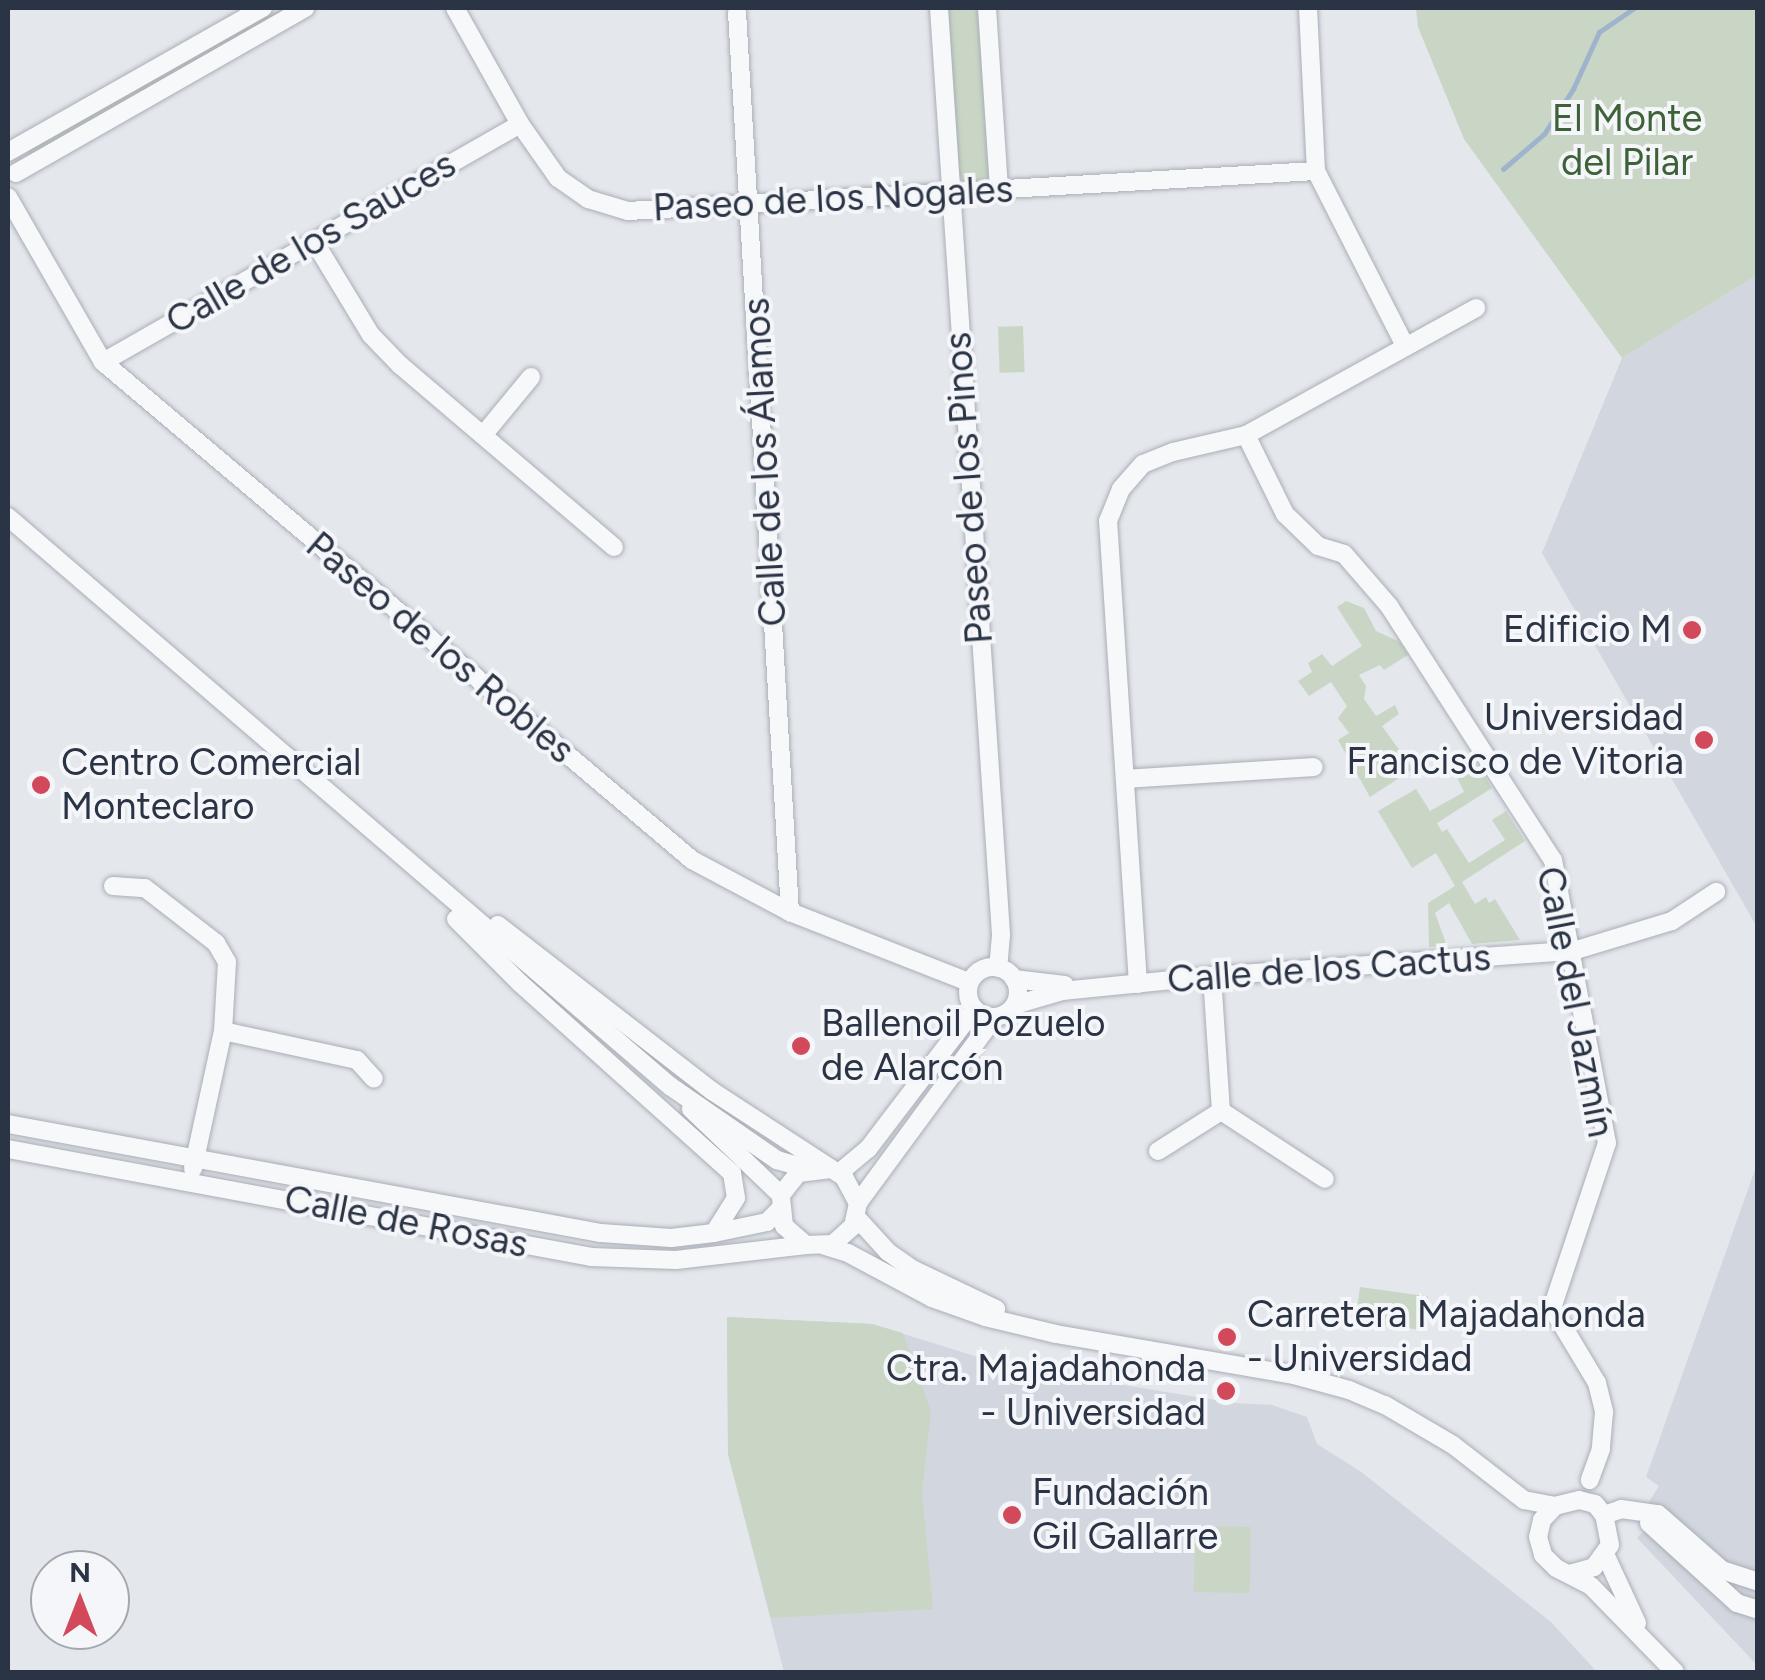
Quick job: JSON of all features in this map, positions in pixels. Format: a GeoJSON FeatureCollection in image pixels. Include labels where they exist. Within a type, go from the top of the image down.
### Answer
{"type":"FeatureCollection","features":[{"type":"Feature","properties":{"kind":"street"},"geometry":{"type":"LineString","coordinates":[[262,8],[8,152],[12,181],[305,8]]}},
{"type":"Feature","properties":{"kind":"street","name":"Paseo de los Nogales"},"geometry":{"type":"LineString","coordinates":[[456,8],[520,124],[558,178],[588,200],[628,211],[1316,172]]}},
{"type":"Feature","properties":{"kind":"street","name":"Paseo de los Pinos"},"geometry":{"type":"LineString","coordinates":[[939,8],[1006,973]]}},
{"type":"Feature","properties":{"kind":"street"},"geometry":{"type":"LineString","coordinates":[[987,8],[1000,190]]}},
{"type":"Feature","properties":{"kind":"street"},"geometry":{"type":"LineString","coordinates":[[1308,8],[1316,172],[1405,346]]}},
{"type":"Feature","properties":{"kind":"street","name":"Calle de los Álamos"},"geometry":{"type":"LineString","coordinates":[[737,12],[790,912]]}},
{"type":"Feature","properties":{"kind":"street","name":"Calle de los Sauces"},"geometry":{"type":"LineString","coordinates":[[102,362],[520,124]]}},
{"type":"Feature","properties":{"kind":"street","name":"Paseo de los Robles"},"geometry":{"type":"LineString","coordinates":[[8,198],[102,362],[692,860],[790,912],[969,982]]}},
{"type":"Feature","properties":{"kind":"street"},"geometry":{"type":"LineString","coordinates":[[314,241],[371,335],[614,547]]}},
{"type":"Feature","properties":{"kind":"street"},"geometry":{"type":"LineString","coordinates":[[1138,984],[1108,520],[1133,473],[1153,459],[1252,430],[1476,308]]}},
{"type":"Feature","properties":{"kind":"street"},"geometry":{"type":"LineString","coordinates":[[484,434],[530,377]]}},
{"type":"Feature","properties":{"kind":"street","name":"Calle del Jazmín"},"geometry":{"type":"LineString","coordinates":[[1252,430],[1285,514],[1318,546],[1344,554],[1389,606],[1553,860],[1607,1143],[1552,1308],[1597,1383],[1604,1412],[1601,1449],[1590,1480],[1573,1499]]}},
{"type":"Feature","properties":{"kind":"street"},"geometry":{"type":"LineString","coordinates":[[8,516],[670,1086],[777,1160],[808,1169],[835,1171],[868,1149],[974,1010]]}},
{"type":"Feature","properties":{"kind":"street"},"geometry":{"type":"LineString","coordinates":[[1124,780],[1314,766]]}},
{"type":"Feature","properties":{"kind":"street"},"geometry":{"type":"LineString","coordinates":[[384,842],[712,1090],[835,1171],[854,1188],[857,1210],[888,1252],[935,1282],[1019,1317],[1087,1338]]}},
{"type":"Feature","properties":{"kind":"street"},"geometry":{"type":"LineString","coordinates":[[384,842],[520,983],[732,1173],[736,1198],[714,1233]]}},
{"type":"Feature","properties":{"kind":"street"},"geometry":{"type":"LineString","coordinates":[[113,886],[145,888],[216,943],[227,962],[222,1031],[197,1158],[187,1182]]}},
{"type":"Feature","properties":{"kind":"street","name":"Calle de los Cactus"},"geometry":{"type":"LineString","coordinates":[[1015,1005],[1062,991],[1212,976],[1573,951],[1672,921],[1716,892]]}},
{"type":"Feature","properties":{"kind":"street"},"geometry":{"type":"LineString","coordinates":[[815,1245],[841,1239],[857,1210],[994,1018],[1015,1005],[1018,992],[1006,973],[981,970],[969,982],[968,997],[974,1010],[994,1018]]}},
{"type":"Feature","properties":{"kind":"street","name":"Calle de los Cactus"},"geometry":{"type":"LineString","coordinates":[[1006,973],[1110,986]]}},
{"type":"Feature","properties":{"kind":"street"},"geometry":{"type":"LineString","coordinates":[[1212,976],[1222,1111]]}},
{"type":"Feature","properties":{"kind":"street"},"geometry":{"type":"LineString","coordinates":[[222,1031],[357,1060],[374,1079]]}},
{"type":"Feature","properties":{"kind":"street"},"geometry":{"type":"LineString","coordinates":[[670,1086],[780,1202],[790,1234],[963,1310],[1334,1385],[1405,1416],[1482,1466],[1531,1504],[1555,1506]]}},
{"type":"Feature","properties":{"kind":"street"},"geometry":{"type":"LineString","coordinates":[[1158,1151],[1222,1111]]}},
{"type":"Feature","properties":{"kind":"street"},"geometry":{"type":"LineString","coordinates":[[1222,1111],[1325,1180]]}},
{"type":"Feature","properties":{"kind":"street","name":"Calle de Rosas"},"geometry":{"type":"LineString","coordinates":[[8,1124],[602,1233],[671,1238],[714,1233],[767,1222],[780,1202]]}},
{"type":"Feature","properties":{"kind":"street","name":"Calle de Rosas"},"geometry":{"type":"LineString","coordinates":[[8,1149],[590,1257],[676,1260],[815,1245]]}},
{"type":"Feature","properties":{"kind":"street"},"geometry":{"type":"LineString","coordinates":[[780,1202],[791,1179],[808,1169]]}},
{"type":"Feature","properties":{"kind":"street","name":"Calle del Jazmín"},"geometry":{"type":"LineString","coordinates":[[1590,1480],[1599,1510]]}},
{"type":"Feature","properties":{"kind":"street"},"geometry":{"type":"LineString","coordinates":[[1509,1490],[1549,1562],[1591,1586],[1676,1672]]}},
{"type":"Feature","properties":{"kind":"street"},"geometry":{"type":"LineString","coordinates":[[1538,1537],[1542,1520],[1555,1506],[1573,1499],[1599,1510],[1658,1514],[1722,1570],[1758,1582]]}},
{"type":"Feature","properties":{"kind":"street"},"geometry":{"type":"LineString","coordinates":[[1570,1574],[1594,1567],[1606,1554],[1610,1537],[1599,1510]]}},
{"type":"Feature","properties":{"kind":"street"},"geometry":{"type":"LineString","coordinates":[[1649,1523],[1736,1604],[1758,1610]]}},
{"type":"Feature","properties":{"kind":"street"},"geometry":{"type":"LineString","coordinates":[[1606,1554],[1646,1642]]}},
{"type":"Feature","properties":{"kind":"shaded area","name":"Universidad Francisco de Vitoria"},"geometry":{"type":"Polygon","coordinates":[[[1757,275],[1757,927],[1542,553],[1622,358],[1757,275]]]}},
{"type":"Feature","properties":{"kind":"shaded area"},"geometry":{"type":"Polygon","coordinates":[[[1757,1164],[1757,1665],[1637,1538],[1647,1528],[1650,1500],[1659,1486],[1646,1477],[1757,1164]]]}},
{"type":"Feature","properties":{"kind":"shaded area","name":"Fundación Gil Gallarre"},"geometry":{"type":"Polygon","coordinates":[[[727,1317],[872,1324],[997,1363],[1010,1361],[1045,1372],[1233,1403],[1272,1405],[1307,1417],[1317,1444],[1360,1471],[1551,1622],[1597,1672],[784,1672],[728,1454],[727,1317]]]}},
{"type":"Feature","properties":{"kind":"green space"},"geometry":{"type":"Polygon","coordinates":[[[282,8],[296,8],[33,158],[27,156],[29,150],[282,8]]]}},
{"type":"Feature","properties":{"kind":"green space"},"geometry":{"type":"Polygon","coordinates":[[[947,8],[979,8],[990,175],[983,184],[966,185],[958,175],[947,8]]]}},
{"type":"Feature","properties":{"kind":"green space","name":"El Monte del Pilar"},"geometry":{"type":"Polygon","coordinates":[[[1416,8],[1757,8],[1757,275],[1622,358],[1464,139],[1418,27],[1416,8]]]}},
{"type":"Feature","properties":{"kind":"green space"},"geometry":{"type":"Polygon","coordinates":[[[1023,326],[1025,372],[1000,373],[998,327],[1023,326]]]}},
{"type":"Feature","properties":{"kind":"green space"},"geometry":{"type":"Polygon","coordinates":[[[1346,601],[1364,608],[1376,631],[1400,642],[1408,655],[1384,670],[1380,665],[1359,675],[1366,686],[1364,699],[1376,716],[1395,705],[1399,714],[1382,726],[1413,769],[1370,797],[1338,740],[1349,733],[1338,718],[1347,706],[1331,682],[1309,696],[1298,681],[1312,672],[1308,663],[1322,654],[1332,666],[1362,646],[1337,607],[1346,601]]]}},
{"type":"Feature","properties":{"kind":"green space"},"geometry":{"type":"Polygon","coordinates":[[[1476,763],[1492,788],[1437,823],[1442,832],[1447,829],[1469,863],[1505,840],[1492,820],[1506,811],[1525,841],[1462,882],[1475,904],[1486,897],[1489,903],[1495,899],[1520,940],[1472,944],[1449,903],[1435,913],[1447,946],[1429,947],[1428,903],[1455,886],[1436,853],[1412,868],[1378,811],[1416,789],[1430,811],[1464,792],[1457,777],[1476,763]]]}},
{"type":"Feature","properties":{"kind":"green space"},"geometry":{"type":"Polygon","coordinates":[[[1360,1287],[1428,1297],[1424,1330],[1355,1321],[1360,1287]]]}},
{"type":"Feature","properties":{"kind":"green space"},"geometry":{"type":"Polygon","coordinates":[[[727,1317],[872,1324],[903,1333],[931,1411],[922,1492],[933,1609],[771,1618],[728,1454],[727,1317]]]}},
{"type":"Feature","properties":{"kind":"green space"},"geometry":{"type":"Polygon","coordinates":[[[1195,1526],[1251,1527],[1250,1593],[1194,1592],[1195,1526]]]}},
{"type":"Feature","properties":{"kind":"waterway"},"geometry":{"type":"LineString","coordinates":[[1503,169],[1544,134],[1573,89],[1599,32],[1634,8]]}},
{"type":"Feature","properties":{"kind":"place","name":"Edificio M"},"geometry":{"type":"Point","coordinates":[1692,630]}},
{"type":"Feature","properties":{"kind":"place","name":"Universidad Francisco de Vitoria"},"geometry":{"type":"Point","coordinates":[1704,740]}},
{"type":"Feature","properties":{"kind":"place","name":"Centro Comercial Monteclaro"},"geometry":{"type":"Point","coordinates":[41,785]}},
{"type":"Feature","properties":{"kind":"place","name":"Ballenoil Pozuelo de Alarcón"},"geometry":{"type":"Point","coordinates":[801,1046]}},
{"type":"Feature","properties":{"kind":"place","name":"Carretera Majadahonda - Universidad"},"geometry":{"type":"Point","coordinates":[1227,1337]}},
{"type":"Feature","properties":{"kind":"place","name":"Ctra. Majadahonda - Universidad"},"geometry":{"type":"Point","coordinates":[1226,1391]}},
{"type":"Feature","properties":{"kind":"place","name":"Fundación Gil Gallarre"},"geometry":{"type":"Point","coordinates":[1012,1515]}}]}
